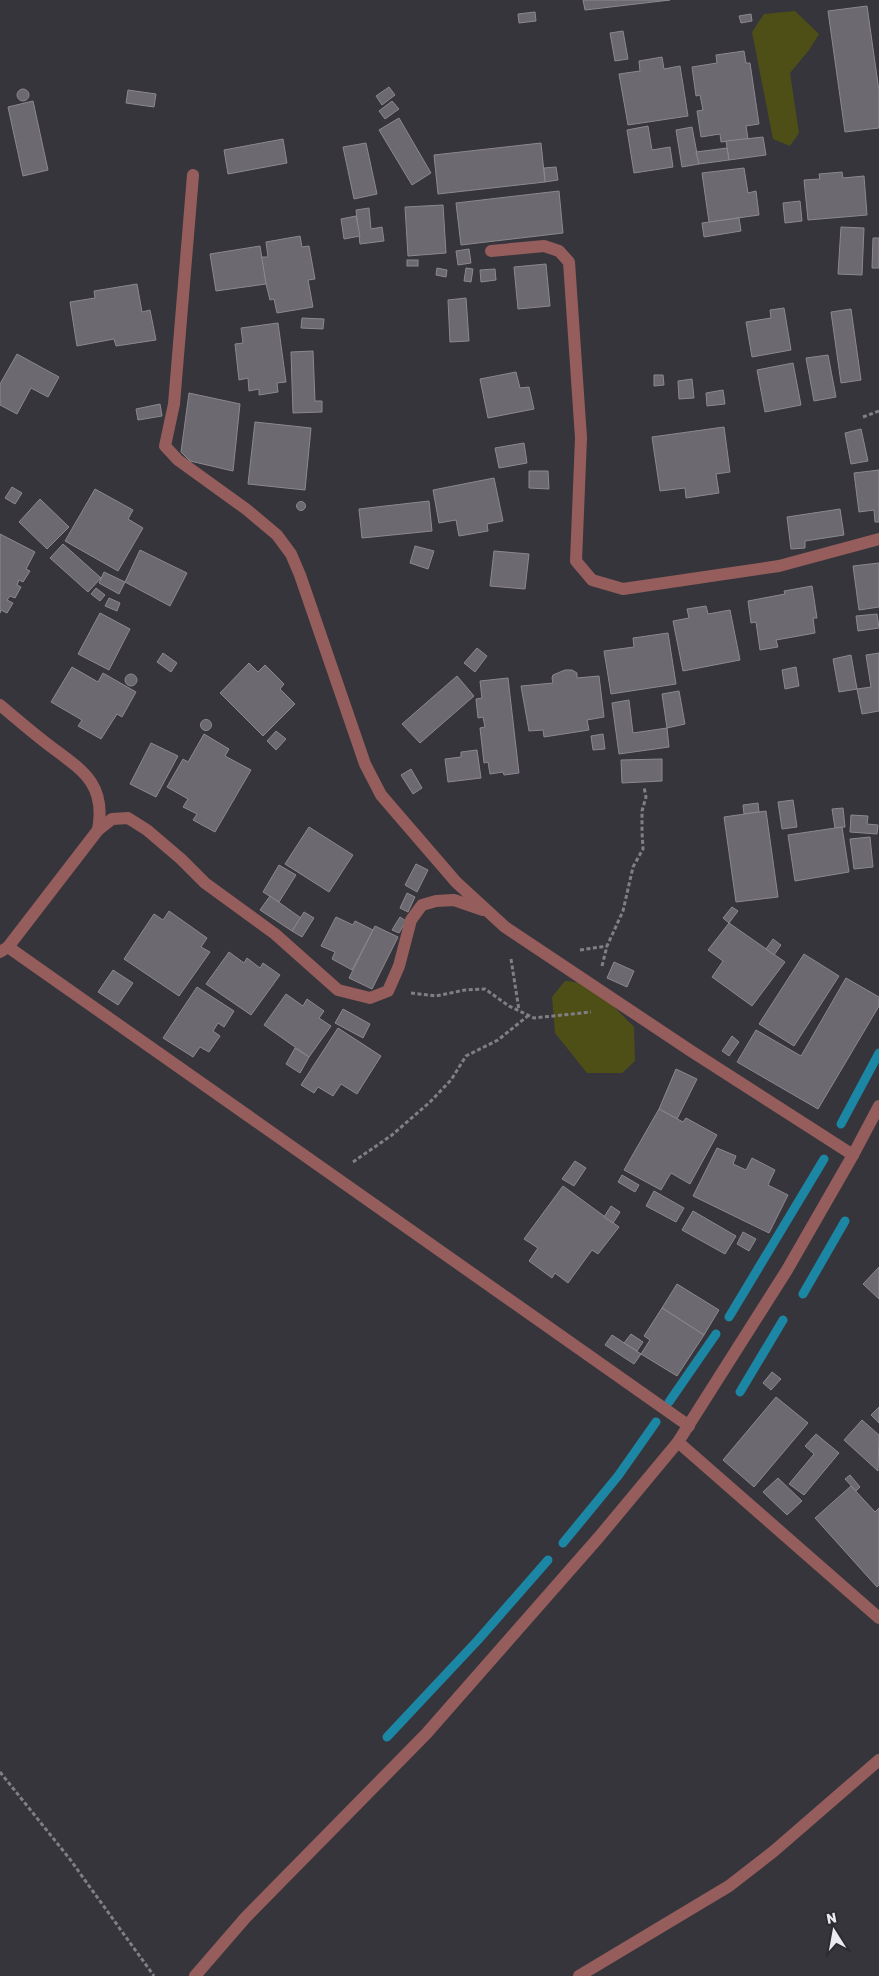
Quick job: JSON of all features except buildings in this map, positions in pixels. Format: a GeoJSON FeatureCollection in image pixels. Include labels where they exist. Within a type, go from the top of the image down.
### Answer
{"type":"FeatureCollection","features":[{"type":"Feature","properties":{"kind":"street"},"geometry":{"type":"LineString","coordinates":[[193,175],[174,404],[165,446],[178,460],[246,509],[277,535],[291,554],[300,575],[365,764],[381,795],[456,882],[504,927],[853,1155]]}},
{"type":"Feature","properties":{"kind":"street"},"geometry":{"type":"LineString","coordinates":[[491,251],[544,246],[559,251],[569,262],[581,438],[576,561],[592,580],[623,589],[779,566],[879,539]]}},
{"type":"Feature","properties":{"kind":"street"},"geometry":{"type":"LineString","coordinates":[[0,705],[55,750],[69,759],[90,779],[99,800],[101,815],[98,830]]}},
{"type":"Feature","properties":{"kind":"street"},"geometry":{"type":"LineString","coordinates":[[489,913],[454,900],[436,901],[422,905],[411,920],[399,966],[388,991],[370,998],[338,990],[275,934],[205,884],[161,842],[128,818],[112,819],[98,830],[4,950],[333,1175],[689,1426]]}},
{"type":"Feature","properties":{"kind":"street"},"geometry":{"type":"LineString","coordinates":[[195,1976],[246,1917],[426,1734],[599,1537],[678,1442],[787,1270],[879,1106]]}},
{"type":"Feature","properties":{"kind":"street"},"geometry":{"type":"LineString","coordinates":[[678,1442],[879,1618]]}},
{"type":"Feature","properties":{"kind":"street"},"geometry":{"type":"LineString","coordinates":[[579,1976],[729,1886],[774,1851],[879,1760]]}},
{"type":"Feature","properties":{"kind":"path"},"geometry":{"type":"LineString","coordinates":[[863,416],[879,411]]}},
{"type":"Feature","properties":{"kind":"path"},"geometry":{"type":"LineString","coordinates":[[597,988],[605,951],[623,911],[633,867],[643,848],[642,810],[646,797],[644,786]]}},
{"type":"Feature","properties":{"kind":"path"},"geometry":{"type":"LineString","coordinates":[[504,927],[516,978],[519,1010]]}},
{"type":"Feature","properties":{"kind":"path"},"geometry":{"type":"LineString","coordinates":[[388,991],[436,996],[464,990],[484,990],[509,1006],[534,1018],[624,1007]]}},
{"type":"Feature","properties":{"kind":"path"},"geometry":{"type":"LineString","coordinates":[[333,1175],[392,1135],[430,1102],[451,1080],[466,1056],[498,1040],[529,1015]]}},
{"type":"Feature","properties":{"kind":"path"},"geometry":{"type":"LineString","coordinates":[[0,1772],[69,1858],[154,1976]]}},
{"type":"Feature","properties":{"kind":"shaded area"},"geometry":{"type":"Polygon","coordinates":[[[795,11],[819,34],[809,50],[790,73],[799,133],[790,146],[773,139],[752,32],[764,14],[795,11]]]}},
{"type":"Feature","properties":{"kind":"shaded area"},"geometry":{"type":"Polygon","coordinates":[[[565,981],[585,986],[603,997],[634,1027],[635,1061],[622,1073],[587,1073],[555,1033],[552,997],[565,981]]]}},
{"type":"Feature","properties":{"kind":"waterway"},"geometry":{"type":"LineString","coordinates":[[841,1124],[879,1053]]}},
{"type":"Feature","properties":{"kind":"waterway"},"geometry":{"type":"LineString","coordinates":[[729,1317],[824,1159]]}},
{"type":"Feature","properties":{"kind":"waterway"},"geometry":{"type":"LineString","coordinates":[[803,1294],[845,1221]]}},
{"type":"Feature","properties":{"kind":"waterway"},"geometry":{"type":"LineString","coordinates":[[740,1392],[783,1320]]}},
{"type":"Feature","properties":{"kind":"waterway"},"geometry":{"type":"LineString","coordinates":[[669,1402],[716,1334]]}},
{"type":"Feature","properties":{"kind":"waterway"},"geometry":{"type":"LineString","coordinates":[[563,1543],[618,1476],[656,1422]]}},
{"type":"Feature","properties":{"kind":"waterway"},"geometry":{"type":"LineString","coordinates":[[387,1737],[478,1640],[548,1560]]}}]}
